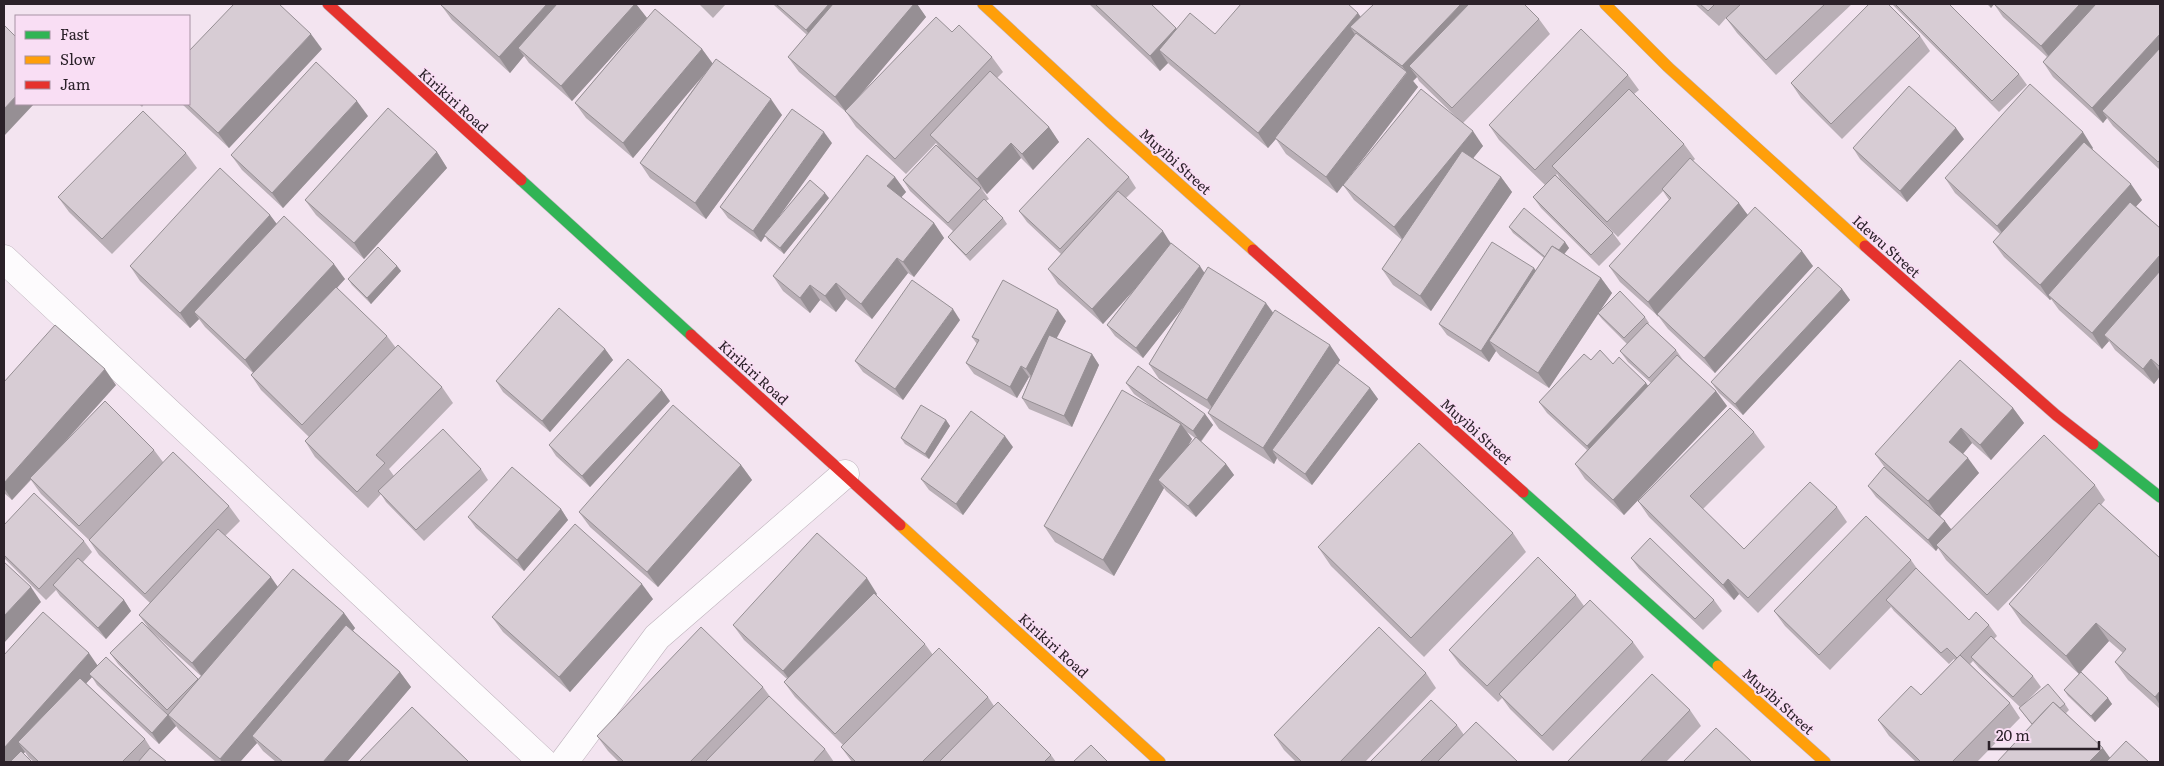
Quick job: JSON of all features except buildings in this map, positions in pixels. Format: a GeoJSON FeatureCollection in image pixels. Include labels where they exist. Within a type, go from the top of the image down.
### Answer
{"type":"FeatureCollection","features":[{"type":"Feature","properties":{"kind":"street","name":"Kirikiri Road"},"geometry":{"type":"LineString","coordinates":[[328,4],[1160,762]]}},
{"type":"Feature","properties":{"kind":"street","name":"Muyibi Street"},"geometry":{"type":"LineString","coordinates":[[983,4],[1110,122],[1825,762]]}},
{"type":"Feature","properties":{"kind":"street","name":"Idewu Street"},"geometry":{"type":"LineString","coordinates":[[1605,4],[1668,67],[1940,314],[2056,415],[2160,497]]}},
{"type":"Feature","properties":{"kind":"street"},"geometry":{"type":"LineString","coordinates":[[4,259],[543,762]]}},
{"type":"Feature","properties":{"kind":"street"},"geometry":{"type":"LineString","coordinates":[[564,762],[657,637],[845,474]]}},
{"type":"Feature","properties":{"kind":"traffic: fast"},"geometry":{"type":"LineString","coordinates":[[521,180],[691,335]]}},
{"type":"Feature","properties":{"kind":"traffic: fast"},"geometry":{"type":"LineString","coordinates":[[2093,444],[2160,497]]}},
{"type":"Feature","properties":{"kind":"traffic: fast"},"geometry":{"type":"LineString","coordinates":[[1523,492],[1718,666]]}},
{"type":"Feature","properties":{"kind":"traffic: slow"},"geometry":{"type":"LineString","coordinates":[[983,4],[1110,122],[1253,250]]}},
{"type":"Feature","properties":{"kind":"traffic: slow"},"geometry":{"type":"LineString","coordinates":[[1605,4],[1668,67],[1865,246]]}},
{"type":"Feature","properties":{"kind":"traffic: slow"},"geometry":{"type":"LineString","coordinates":[[900,525],[1160,762]]}},
{"type":"Feature","properties":{"kind":"traffic: slow"},"geometry":{"type":"LineString","coordinates":[[1718,666],[1825,762]]}},
{"type":"Feature","properties":{"kind":"traffic: jam"},"geometry":{"type":"LineString","coordinates":[[328,4],[521,180]]}},
{"type":"Feature","properties":{"kind":"traffic: jam"},"geometry":{"type":"LineString","coordinates":[[1865,246],[2056,415],[2093,444]]}},
{"type":"Feature","properties":{"kind":"traffic: jam"},"geometry":{"type":"LineString","coordinates":[[1253,250],[1523,492]]}},
{"type":"Feature","properties":{"kind":"traffic: jam"},"geometry":{"type":"LineString","coordinates":[[691,335],[900,525]]}}]}
